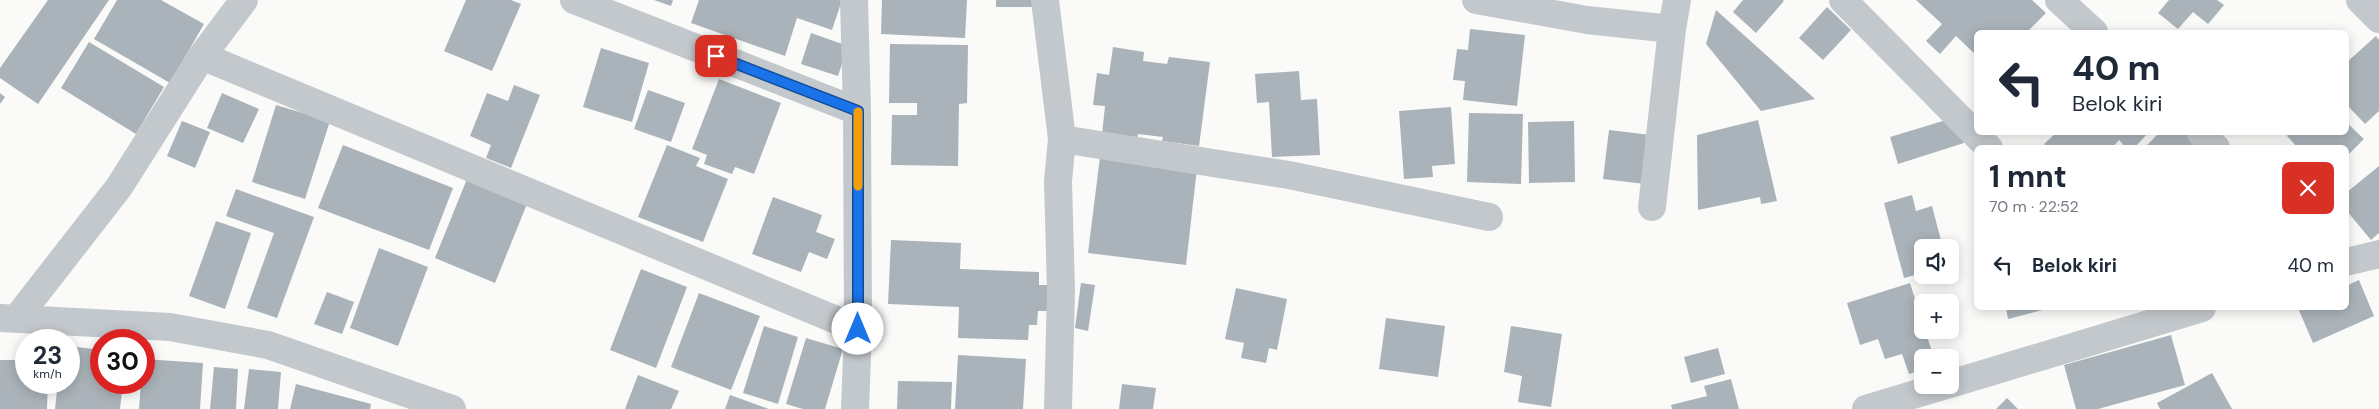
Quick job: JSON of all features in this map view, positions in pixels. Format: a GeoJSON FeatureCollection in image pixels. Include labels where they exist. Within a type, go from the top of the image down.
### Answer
{"type":"FeatureCollection","features":[{"type":"Feature","properties":{"kind":"street"},"geometry":{"type":"LineString","coordinates":[[8,318],[119,187],[202,56],[244,0]]}},
{"type":"Feature","properties":{"kind":"street"},"geometry":{"type":"LineString","coordinates":[[574,0],[858,111]]}},
{"type":"Feature","properties":{"kind":"street"},"geometry":{"type":"LineString","coordinates":[[854,0],[858,111],[858,329],[855,409]]}},
{"type":"Feature","properties":{"kind":"street"},"geometry":{"type":"LineString","coordinates":[[1045,0],[1062,139],[1058,181],[1061,291],[1058,409]]}},
{"type":"Feature","properties":{"kind":"street"},"geometry":{"type":"LineString","coordinates":[[1476,0],[1587,20],[1672,29]]}},
{"type":"Feature","properties":{"kind":"street"},"geometry":{"type":"LineString","coordinates":[[1652,207],[1677,0]]}},
{"type":"Feature","properties":{"kind":"street"},"geometry":{"type":"LineString","coordinates":[[1843,0],[1974,134]]}},
{"type":"Feature","properties":{"kind":"street"},"geometry":{"type":"LineString","coordinates":[[2059,0],[2092,30]]}},
{"type":"Feature","properties":{"kind":"street"},"geometry":{"type":"LineString","coordinates":[[2360,0],[2379,19]]}},
{"type":"Feature","properties":{"kind":"street"},"geometry":{"type":"LineString","coordinates":[[202,56],[858,329]]}},
{"type":"Feature","properties":{"kind":"street"},"geometry":{"type":"LineString","coordinates":[[1975,135],[1985,145]]}},
{"type":"Feature","properties":{"kind":"street"},"geometry":{"type":"LineString","coordinates":[[2203,135],[2213,145]]}},
{"type":"Feature","properties":{"kind":"street"},"geometry":{"type":"LineString","coordinates":[[1062,139],[1289,174],[1489,218]]}},
{"type":"Feature","properties":{"kind":"street"},"geometry":{"type":"LineString","coordinates":[[2349,261],[2379,254]]}},
{"type":"Feature","properties":{"kind":"street"},"geometry":{"type":"LineString","coordinates":[[1959,381],[2153,314],[2186,310]]}},
{"type":"Feature","properties":{"kind":"street"},"geometry":{"type":"LineString","coordinates":[[8,318],[170,327],[268,346],[452,409]]}},
{"type":"Feature","properties":{"kind":"street"},"geometry":{"type":"LineString","coordinates":[[1866,409],[1916,394]]}},
{"type":"Feature","properties":{"kind":"building"},"geometry":{"type":"Polygon","coordinates":[[[48,0],[109,0],[38,104],[0,78],[0,68],[48,0]]]}},
{"type":"Feature","properties":{"kind":"building"},"geometry":{"type":"Polygon","coordinates":[[[117,0],[161,0],[204,24],[170,83],[94,39],[117,0]]]}},
{"type":"Feature","properties":{"kind":"building"},"geometry":{"type":"Polygon","coordinates":[[[466,0],[511,0],[521,4],[492,71],[444,51],[466,0]]]}},
{"type":"Feature","properties":{"kind":"building"},"geometry":{"type":"Polygon","coordinates":[[[654,0],[673,0],[671,6],[654,0]]]}},
{"type":"Feature","properties":{"kind":"building"},"geometry":{"type":"Polygon","coordinates":[[[699,0],[842,0],[832,30],[797,18],[785,56],[691,23],[699,0]]]}},
{"type":"Feature","properties":{"kind":"building"},"geometry":{"type":"Polygon","coordinates":[[[882,0],[967,0],[965,38],[881,34],[882,0]]]}},
{"type":"Feature","properties":{"kind":"building"},"geometry":{"type":"Polygon","coordinates":[[[996,0],[1032,0],[1032,7],[996,7],[996,0]]]}},
{"type":"Feature","properties":{"kind":"building"},"geometry":{"type":"Polygon","coordinates":[[[1743,0],[1784,1],[1756,33],[1733,12],[1743,0]]]}},
{"type":"Feature","properties":{"kind":"building"},"geometry":{"type":"Polygon","coordinates":[[[1916,0],[2032,0],[2046,13],[2029,30],[1974,30],[1974,53],[1956,36],[1940,54],[1926,41],[1942,24],[1916,0]]]}},
{"type":"Feature","properties":{"kind":"building"},"geometry":{"type":"Polygon","coordinates":[[[2169,0],[2217,0],[2224,5],[2208,24],[2193,12],[2178,29],[2158,13],[2169,0]]]}},
{"type":"Feature","properties":{"kind":"building"},"geometry":{"type":"Polygon","coordinates":[[[1827,7],[1851,30],[1823,60],[1799,38],[1827,7]]]}},
{"type":"Feature","properties":{"kind":"building"},"geometry":{"type":"Polygon","coordinates":[[[1716,10],[1815,99],[1761,111],[1706,44],[1716,10]]]}},
{"type":"Feature","properties":{"kind":"building"},"geometry":{"type":"Polygon","coordinates":[[[1470,29],[1525,35],[1517,106],[1463,100],[1465,81],[1453,80],[1457,49],[1468,50],[1470,29]]]}},
{"type":"Feature","properties":{"kind":"building"},"geometry":{"type":"Polygon","coordinates":[[[811,33],[848,46],[838,76],[801,64],[811,33]]]}},
{"type":"Feature","properties":{"kind":"building"},"geometry":{"type":"Polygon","coordinates":[[[2376,36],[2379,40],[2379,111],[2365,124],[2349,107],[2349,60],[2376,36]]]}},
{"type":"Feature","properties":{"kind":"building"},"geometry":{"type":"Polygon","coordinates":[[[89,42],[164,87],[136,134],[61,88],[89,42]]]}},
{"type":"Feature","properties":{"kind":"building"},"geometry":{"type":"Polygon","coordinates":[[[890,44],[968,45],[967,103],[959,104],[958,166],[891,165],[892,115],[917,115],[917,103],[889,103],[890,44]]]}},
{"type":"Feature","properties":{"kind":"building"},"geometry":{"type":"Polygon","coordinates":[[[1113,47],[1144,52],[1143,61],[1167,64],[1169,57],[1210,62],[1199,146],[1162,141],[1163,137],[1138,134],[1137,139],[1102,134],[1105,106],[1093,105],[1097,73],[1109,75],[1113,47]]]}},
{"type":"Feature","properties":{"kind":"building"},"geometry":{"type":"Polygon","coordinates":[[[601,48],[649,63],[632,122],[583,107],[601,48]]]}},
{"type":"Feature","properties":{"kind":"building"},"geometry":{"type":"Polygon","coordinates":[[[1299,71],[1301,100],[1317,99],[1320,155],[1272,157],[1269,102],[1257,103],[1255,74],[1299,71]]]}},
{"type":"Feature","properties":{"kind":"building"},"geometry":{"type":"Polygon","coordinates":[[[719,79],[781,103],[754,174],[735,167],[732,174],[704,164],[707,155],[692,149],[719,79]]]}},
{"type":"Feature","properties":{"kind":"building"},"geometry":{"type":"Polygon","coordinates":[[[514,85],[540,95],[511,168],[486,158],[491,145],[470,136],[487,93],[508,101],[514,85]]]}},
{"type":"Feature","properties":{"kind":"building"},"geometry":{"type":"Polygon","coordinates":[[[648,90],[685,103],[671,142],[634,129],[648,90]]]}},
{"type":"Feature","properties":{"kind":"building"},"geometry":{"type":"Polygon","coordinates":[[[0,93],[5,97],[0,104],[0,93]]]}},
{"type":"Feature","properties":{"kind":"building"},"geometry":{"type":"Polygon","coordinates":[[[222,93],[259,109],[243,143],[207,128],[222,93]]]}},
{"type":"Feature","properties":{"kind":"building"},"geometry":{"type":"Polygon","coordinates":[[[276,105],[330,121],[305,199],[252,182],[276,105]]]}},
{"type":"Feature","properties":{"kind":"building"},"geometry":{"type":"Polygon","coordinates":[[[1451,107],[1455,164],[1432,166],[1433,177],[1404,179],[1399,111],[1451,107]]]}},
{"type":"Feature","properties":{"kind":"building"},"geometry":{"type":"Polygon","coordinates":[[[1469,113],[1523,114],[1521,184],[1467,182],[1469,113]]]}},
{"type":"Feature","properties":{"kind":"building"},"geometry":{"type":"Polygon","coordinates":[[[1956,117],[1964,143],[1898,164],[1890,137],[1956,117]]]}},
{"type":"Feature","properties":{"kind":"building"},"geometry":{"type":"Polygon","coordinates":[[[1758,120],[1777,201],[1761,204],[1760,197],[1698,210],[1697,135],[1758,120]]]}},
{"type":"Feature","properties":{"kind":"building"},"geometry":{"type":"Polygon","coordinates":[[[182,121],[210,132],[195,168],[167,156],[182,121]]]}},
{"type":"Feature","properties":{"kind":"building"},"geometry":{"type":"Polygon","coordinates":[[[1574,121],[1575,182],[1529,183],[1528,122],[1574,121]]]}},
{"type":"Feature","properties":{"kind":"building"},"geometry":{"type":"Polygon","coordinates":[[[2349,125],[2364,139],[2349,154],[2349,145],[2295,145],[2287,136],[2349,135],[2349,125]]]}},
{"type":"Feature","properties":{"kind":"building"},"geometry":{"type":"Polygon","coordinates":[[[1609,130],[1651,135],[1645,184],[1603,179],[1609,130]]]}},
{"type":"Feature","properties":{"kind":"building"},"geometry":{"type":"Polygon","coordinates":[[[2054,135],[2146,135],[2137,145],[2123,145],[2119,140],[2115,145],[2044,144],[2054,135]]]}},
{"type":"Feature","properties":{"kind":"building"},"geometry":{"type":"Polygon","coordinates":[[[2157,135],[2193,135],[2201,145],[2147,145],[2157,135]]]}},
{"type":"Feature","properties":{"kind":"building"},"geometry":{"type":"Polygon","coordinates":[[[343,145],[453,188],[429,250],[318,208],[343,145]]]}},
{"type":"Feature","properties":{"kind":"building"},"geometry":{"type":"Polygon","coordinates":[[[667,145],[700,158],[696,166],[728,179],[703,242],[638,217],[667,145]]]}},
{"type":"Feature","properties":{"kind":"building"},"geometry":{"type":"Polygon","coordinates":[[[1100,157],[1197,168],[1186,265],[1088,253],[1100,157]]]}},
{"type":"Feature","properties":{"kind":"building"},"geometry":{"type":"Polygon","coordinates":[[[2379,166],[2379,233],[2371,240],[2349,214],[2349,191],[2379,166]]]}},
{"type":"Feature","properties":{"kind":"building"},"geometry":{"type":"Polygon","coordinates":[[[469,174],[529,199],[495,283],[435,258],[469,174]]]}},
{"type":"Feature","properties":{"kind":"building"},"geometry":{"type":"Polygon","coordinates":[[[236,189],[314,217],[277,318],[247,308],[274,233],[226,216],[236,189]]]}},
{"type":"Feature","properties":{"kind":"building"},"geometry":{"type":"Polygon","coordinates":[[[1912,195],[1916,211],[1932,206],[1941,239],[1914,239],[1914,275],[1904,278],[1884,203],[1912,195]]]}},
{"type":"Feature","properties":{"kind":"building"},"geometry":{"type":"Polygon","coordinates":[[[773,197],[822,215],[816,232],[835,239],[827,259],[809,252],[801,272],[752,254],[773,197]]]}},
{"type":"Feature","properties":{"kind":"building"},"geometry":{"type":"Polygon","coordinates":[[[216,221],[251,233],[225,309],[189,296],[216,221]]]}},
{"type":"Feature","properties":{"kind":"building"},"geometry":{"type":"Polygon","coordinates":[[[891,240],[961,243],[960,269],[1039,272],[1039,285],[1049,285],[1048,311],[1038,311],[1037,325],[1029,325],[1028,340],[958,338],[959,307],[888,304],[891,240]]]}},
{"type":"Feature","properties":{"kind":"building"},"geometry":{"type":"Polygon","coordinates":[[[379,248],[428,267],[398,346],[350,328],[379,248]]]}},
{"type":"Feature","properties":{"kind":"building"},"geometry":{"type":"Polygon","coordinates":[[[641,269],[687,287],[656,368],[610,350],[641,269]]]}},
{"type":"Feature","properties":{"kind":"building"},"geometry":{"type":"Polygon","coordinates":[[[2359,280],[2374,316],[2313,343],[2299,310],[2349,310],[2349,285],[2359,280]]]}},
{"type":"Feature","properties":{"kind":"building"},"geometry":{"type":"Polygon","coordinates":[[[1081,283],[1095,285],[1088,331],[1075,328],[1081,283]]]}},
{"type":"Feature","properties":{"kind":"building"},"geometry":{"type":"Polygon","coordinates":[[[1910,283],[1914,296],[1914,339],[1928,339],[1931,349],[1914,349],[1914,372],[1909,374],[1902,354],[1885,359],[1878,339],[1860,345],[1847,303],[1910,283]]]}},
{"type":"Feature","properties":{"kind":"building"},"geometry":{"type":"Polygon","coordinates":[[[1236,288],[1287,299],[1277,350],[1269,348],[1266,363],[1241,358],[1244,343],[1225,339],[1236,288]]]}},
{"type":"Feature","properties":{"kind":"building"},"geometry":{"type":"Polygon","coordinates":[[[327,292],[354,302],[342,334],[314,324],[327,292]]]}},
{"type":"Feature","properties":{"kind":"building"},"geometry":{"type":"Polygon","coordinates":[[[699,293],[760,316],[731,390],[671,367],[699,293]]]}},
{"type":"Feature","properties":{"kind":"building"},"geometry":{"type":"Polygon","coordinates":[[[2006,310],[2042,310],[2008,319],[2006,310]]]}},
{"type":"Feature","properties":{"kind":"building"},"geometry":{"type":"Polygon","coordinates":[[[1386,318],[1445,326],[1438,377],[1379,369],[1386,318]]]}},
{"type":"Feature","properties":{"kind":"building"},"geometry":{"type":"Polygon","coordinates":[[[764,326],[798,337],[778,404],[743,393],[764,326]]]}},
{"type":"Feature","properties":{"kind":"building"},"geometry":{"type":"Polygon","coordinates":[[[1511,326],[1562,334],[1551,407],[1518,402],[1522,376],[1504,372],[1511,326]]]}},
{"type":"Feature","properties":{"kind":"building"},"geometry":{"type":"Polygon","coordinates":[[[2171,335],[2185,385],[2098,409],[2076,409],[2064,365],[2171,335]]]}},
{"type":"Feature","properties":{"kind":"building"},"geometry":{"type":"Polygon","coordinates":[[[806,338],[843,349],[825,409],[803,409],[786,404],[806,338]]]}},
{"type":"Feature","properties":{"kind":"building"},"geometry":{"type":"Polygon","coordinates":[[[80,347],[90,349],[90,394],[122,394],[120,409],[55,409],[57,394],[80,394],[80,347]]]}},
{"type":"Feature","properties":{"kind":"building"},"geometry":{"type":"Polygon","coordinates":[[[1718,348],[1725,374],[1691,383],[1684,357],[1718,348]]]}},
{"type":"Feature","properties":{"kind":"building"},"geometry":{"type":"Polygon","coordinates":[[[958,355],[1026,359],[1023,409],[955,409],[958,355]]]}},
{"type":"Feature","properties":{"kind":"building"},"geometry":{"type":"Polygon","coordinates":[[[0,360],[15,360],[15,394],[48,394],[47,409],[0,409],[0,360]]]}},
{"type":"Feature","properties":{"kind":"building"},"geometry":{"type":"Polygon","coordinates":[[[155,360],[203,363],[200,409],[139,409],[140,394],[155,394],[155,360]]]}},
{"type":"Feature","properties":{"kind":"building"},"geometry":{"type":"Polygon","coordinates":[[[214,367],[238,369],[236,409],[210,409],[214,367]]]}},
{"type":"Feature","properties":{"kind":"building"},"geometry":{"type":"Polygon","coordinates":[[[249,369],[281,372],[278,409],[244,409],[249,369]]]}},
{"type":"Feature","properties":{"kind":"building"},"geometry":{"type":"Polygon","coordinates":[[[2212,373],[2232,409],[2160,409],[2157,403],[2212,373]]]}},
{"type":"Feature","properties":{"kind":"building"},"geometry":{"type":"Polygon","coordinates":[[[638,375],[679,391],[671,409],[625,409],[638,375]]]}},
{"type":"Feature","properties":{"kind":"building"},"geometry":{"type":"Polygon","coordinates":[[[1731,379],[1739,409],[1672,409],[1671,405],[1707,396],[1704,386],[1731,379]]]}},
{"type":"Feature","properties":{"kind":"building"},"geometry":{"type":"Polygon","coordinates":[[[898,381],[952,382],[951,409],[897,409],[898,381]]]}},
{"type":"Feature","properties":{"kind":"building"},"geometry":{"type":"Polygon","coordinates":[[[296,384],[371,404],[370,409],[290,409],[296,384]]]}},
{"type":"Feature","properties":{"kind":"building"},"geometry":{"type":"Polygon","coordinates":[[[1122,384],[1156,388],[1153,409],[1119,409],[1122,384]]]}},
{"type":"Feature","properties":{"kind":"building"},"geometry":{"type":"Polygon","coordinates":[[[730,395],[769,409],[725,409],[730,395]]]}},
{"type":"Feature","properties":{"kind":"building"},"geometry":{"type":"Polygon","coordinates":[[[2007,398],[2018,409],[1996,409],[2007,398]]]}},
{"type":"Feature","properties":{"kind":"slow traffic"},"geometry":{"type":"LineString","coordinates":[[858,112],[858,186]]}},
{"type":"Feature","properties":{"kind":"route"},"geometry":{"type":"LineString","coordinates":[[716,56],[858,111],[858,329]]}}]}
